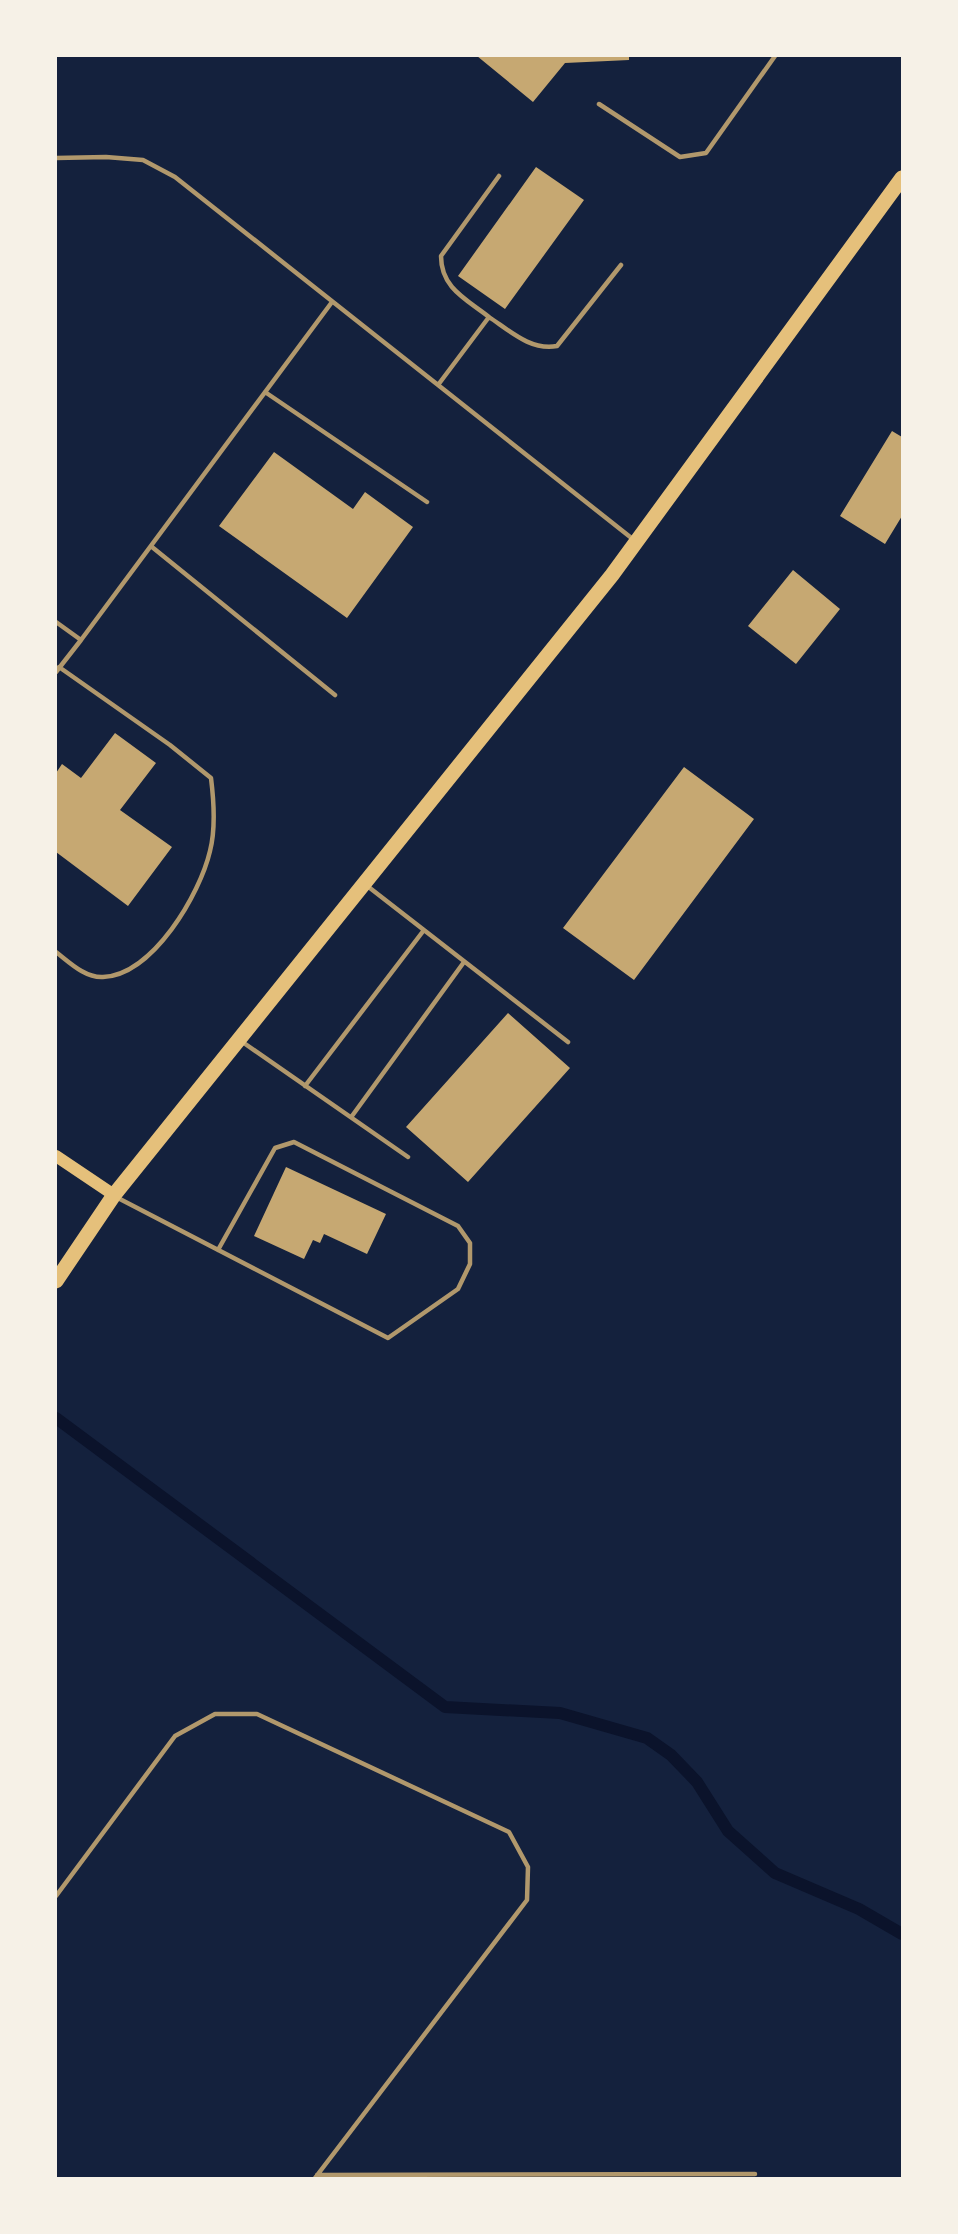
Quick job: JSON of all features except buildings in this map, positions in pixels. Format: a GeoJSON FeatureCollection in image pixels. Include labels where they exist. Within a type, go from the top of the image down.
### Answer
{"type":"FeatureCollection","features":[{"type":"Feature","properties":{"kind":"main road"},"geometry":{"type":"LineString","coordinates":[[56,1281],[114,1195],[636,542],[903,178]]}},
{"type":"Feature","properties":{"kind":"main road"},"geometry":{"type":"LineString","coordinates":[[56,1156],[114,1195]]}},
{"type":"Feature","properties":{"kind":"lane"},"geometry":{"type":"LineString","coordinates":[[599,104],[680,157],[706,153],[775,56]]}},
{"type":"Feature","properties":{"kind":"lane"},"geometry":{"type":"LineString","coordinates":[[56,158],[106,157],[143,160],[175,177],[636,542]]}},
{"type":"Feature","properties":{"kind":"lane"},"geometry":{"type":"LineString","coordinates":[[499,176],[441,256],[441,270],[448,286],[489,317],[534,346],[544,349],[557,346],[621,264]]}},
{"type":"Feature","properties":{"kind":"lane"},"geometry":{"type":"LineString","coordinates":[[56,952],[81,971],[102,978],[129,971],[162,943],[202,879],[211,849],[214,808],[211,778],[170,745],[57,670],[152,547],[332,302]]}},
{"type":"Feature","properties":{"kind":"lane"},"geometry":{"type":"LineString","coordinates":[[438,385],[489,317]]}},
{"type":"Feature","properties":{"kind":"lane"},"geometry":{"type":"LineString","coordinates":[[266,392],[427,502]]}},
{"type":"Feature","properties":{"kind":"lane"},"geometry":{"type":"LineString","coordinates":[[152,547],[335,695]]}},
{"type":"Feature","properties":{"kind":"lane"},"geometry":{"type":"LineString","coordinates":[[56,622],[81,640]]}},
{"type":"Feature","properties":{"kind":"lane"},"geometry":{"type":"LineString","coordinates":[[364,883],[568,1042]]}},
{"type":"Feature","properties":{"kind":"lane"},"geometry":{"type":"LineString","coordinates":[[305,1086],[423,930]]}},
{"type":"Feature","properties":{"kind":"lane"},"geometry":{"type":"LineString","coordinates":[[352,1116],[464,962]]}},
{"type":"Feature","properties":{"kind":"lane"},"geometry":{"type":"LineString","coordinates":[[239,1039],[408,1157]]}},
{"type":"Feature","properties":{"kind":"lane"},"geometry":{"type":"LineString","coordinates":[[114,1195],[218,1250],[388,1338],[458,1289],[470,1264],[470,1243],[458,1226],[294,1142],[275,1148],[218,1250]]}},
{"type":"Feature","properties":{"kind":"lane"},"geometry":{"type":"LineString","coordinates":[[56,1896],[175,1736],[215,1714],[257,1714],[509,1832],[528,1867],[527,1900],[316,2177]]}},
{"type":"Feature","properties":{"kind":"lane"},"geometry":{"type":"LineString","coordinates":[[316,2177],[755,2174]]}},
{"type":"Feature","properties":{"kind":"waterway"},"geometry":{"type":"LineString","coordinates":[[56,1418],[445,1707],[560,1713],[647,1738],[671,1755],[697,1782],[728,1831],[775,1873],[859,1909],[902,1934]]}}]}
